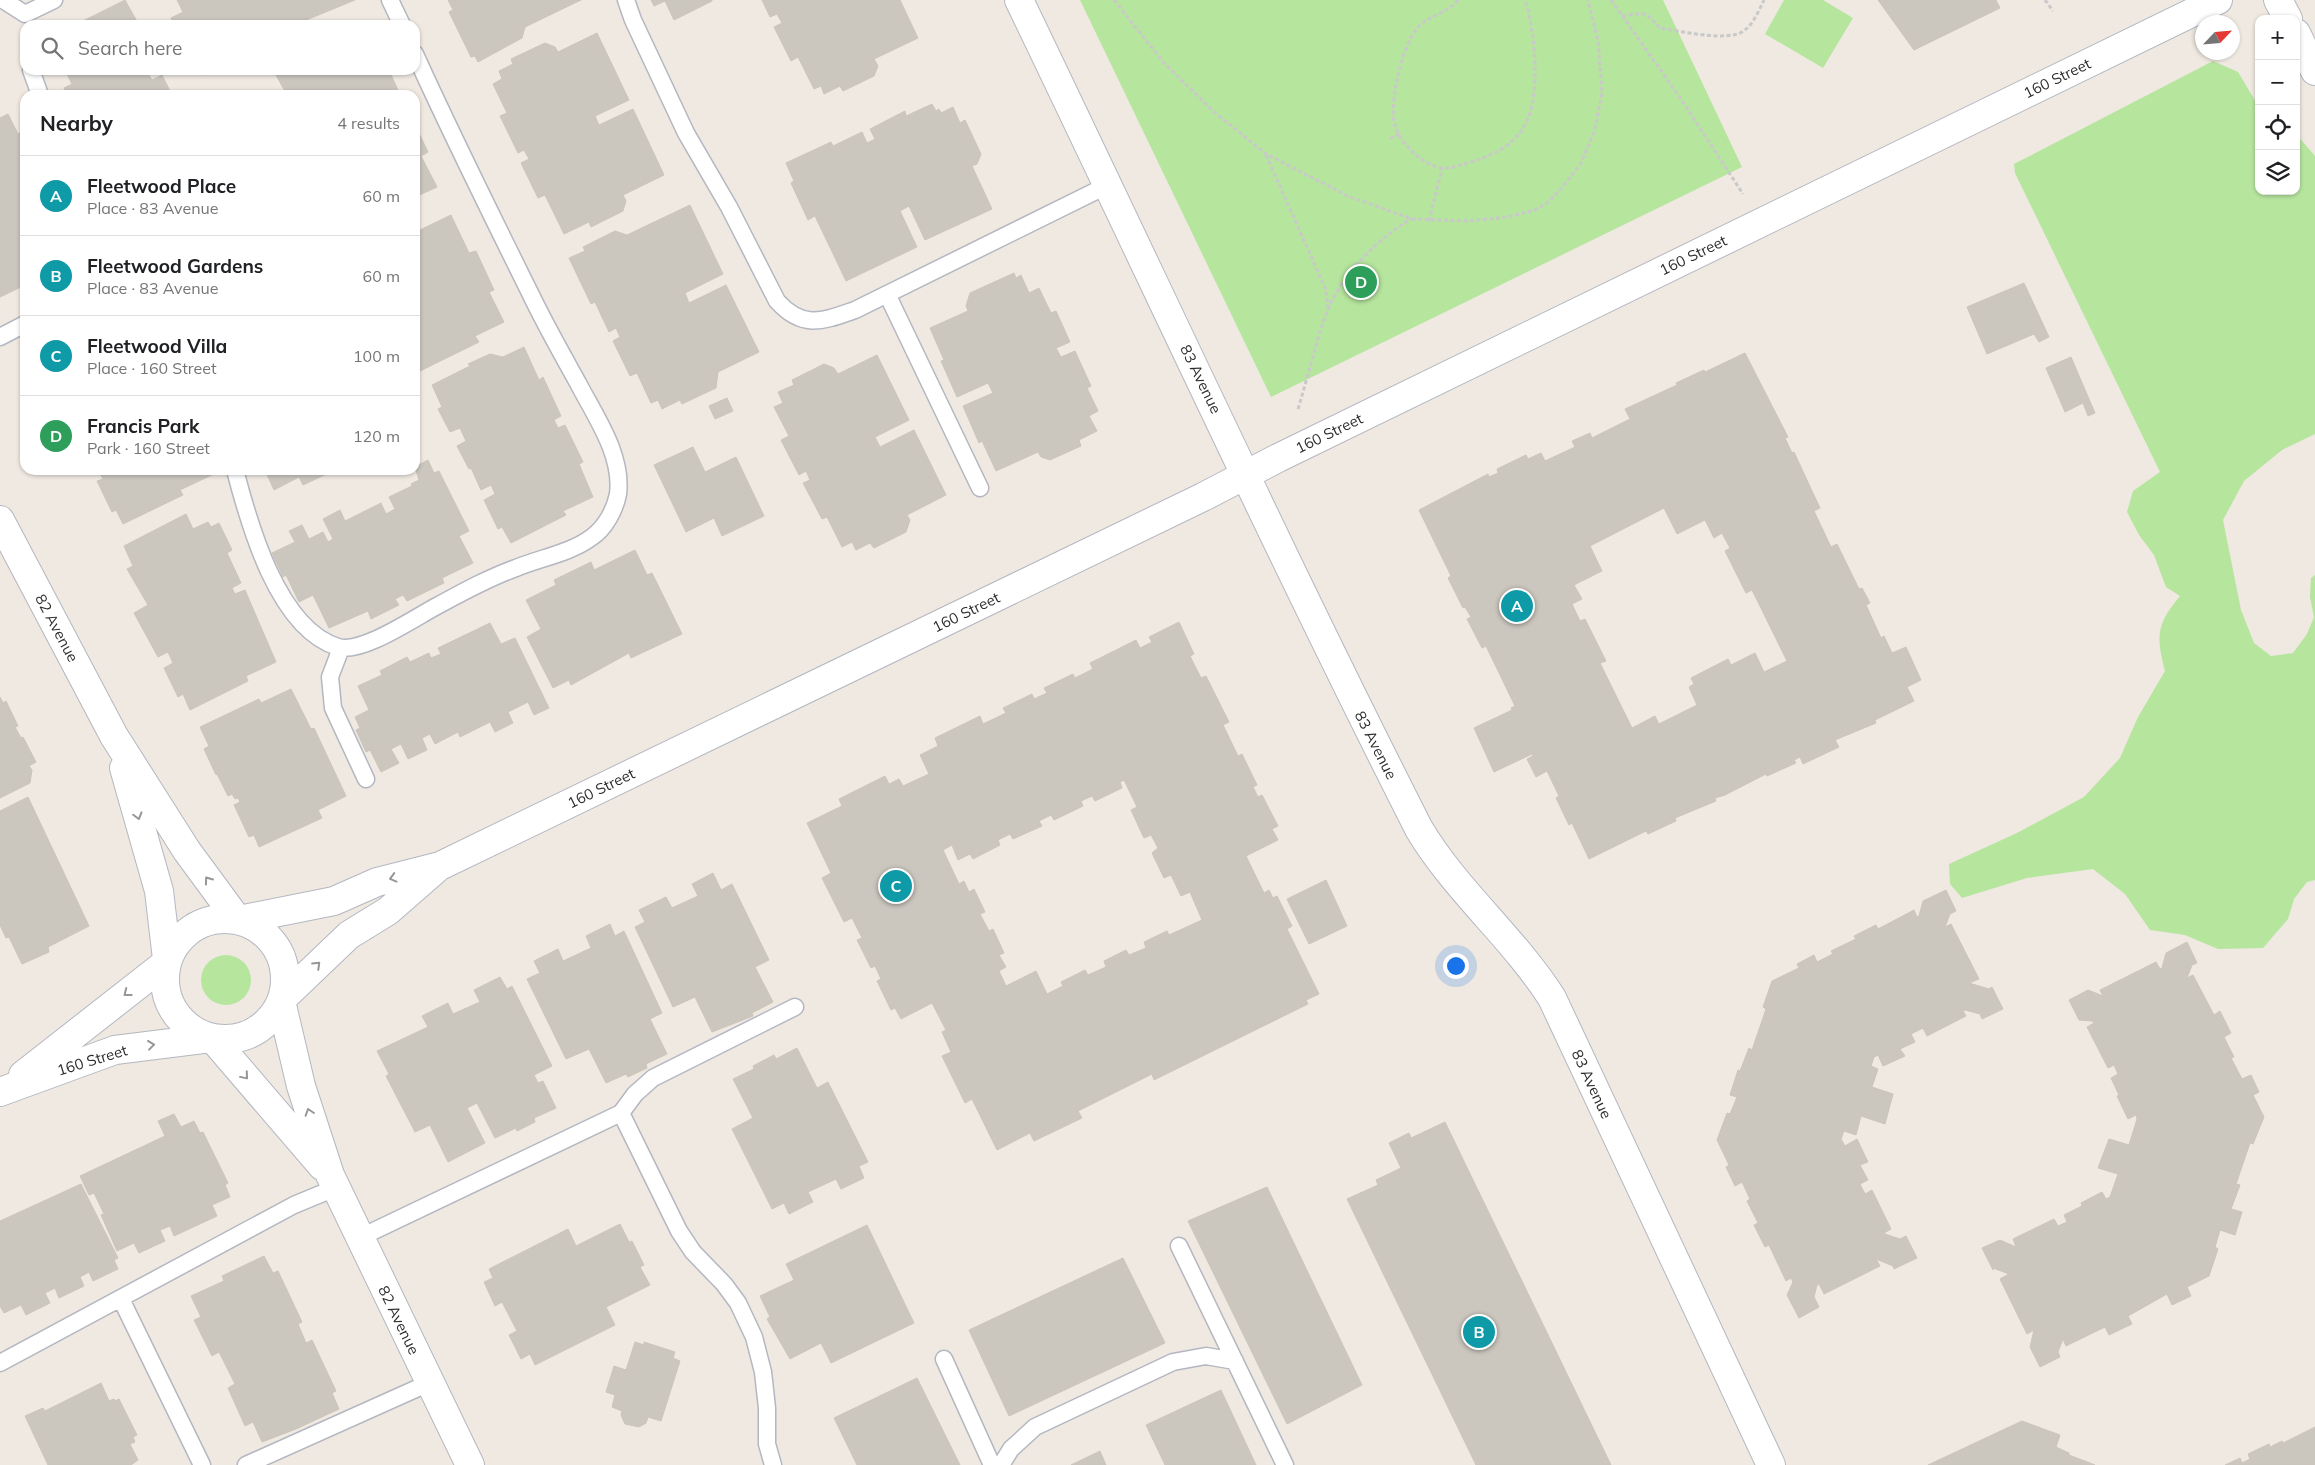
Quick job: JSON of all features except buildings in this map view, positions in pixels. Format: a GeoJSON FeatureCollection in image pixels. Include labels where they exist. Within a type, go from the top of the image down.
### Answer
{"type":"FeatureCollection","features":[{"type":"Feature","properties":{"kind":"street","name":"83 Avenue"},"geometry":{"type":"LineString","coordinates":[[1019,0],[1358,709],[1419,829],[1433,853],[1527,960],[1552,998],[1771,1465]]}},
{"type":"Feature","properties":{"kind":"street","name":"160 Street"},"geometry":{"type":"LineString","coordinates":[[238,920],[334,901],[377,882],[440,866],[2218,0]]}},
{"type":"Feature","properties":{"kind":"street"},"geometry":{"type":"LineString","coordinates":[[2278,0],[2286,15]]}},
{"type":"Feature","properties":{"kind":"street"},"geometry":{"type":"LineString","coordinates":[[2300,41],[2315,71]]}},
{"type":"Feature","properties":{"kind":"street","name":"82 Avenue"},"geometry":{"type":"LineString","coordinates":[[0,520],[114,736],[187,851],[238,920]]}},
{"type":"Feature","properties":{"kind":"street","name":"82 Avenue"},"geometry":{"type":"LineString","coordinates":[[114,736],[159,891],[167,961]]}},
{"type":"Feature","properties":{"kind":"street","name":"160 Street"},"geometry":{"type":"LineString","coordinates":[[282,1000],[349,935],[388,911],[440,866]]}},
{"type":"Feature","properties":{"kind":"street"},"geometry":{"type":"LineString","coordinates":[[220,918],[238,920],[257,928],[272,941],[282,959],[286,979],[282,1000],[274,1014],[261,1027],[246,1036],[228,1040],[212,1038],[192,1031],[178,1018],[168,1001],[164,982],[167,961],[174,946],[186,932],[202,922],[220,918]]}},
{"type":"Feature","properties":{"kind":"street","name":"160 Street"},"geometry":{"type":"LineString","coordinates":[[2,1091],[167,961]]}},
{"type":"Feature","properties":{"kind":"street","name":"82 Avenue"},"geometry":{"type":"LineString","coordinates":[[282,1000],[300,1086],[333,1181],[470,1465]]}},
{"type":"Feature","properties":{"kind":"street","name":"160 Street"},"geometry":{"type":"LineString","coordinates":[[2,1091],[115,1050],[212,1038]]}},
{"type":"Feature","properties":{"kind":"street","name":"82 Avenue"},"geometry":{"type":"LineString","coordinates":[[212,1038],[333,1181]]}},
{"type":"Feature","properties":{"kind":"lane"},"geometry":{"type":"LineString","coordinates":[[3,0],[25,19],[54,0]]}},
{"type":"Feature","properties":{"kind":"lane"},"geometry":{"type":"LineString","coordinates":[[390,0],[400,20]]}},
{"type":"Feature","properties":{"kind":"lane"},"geometry":{"type":"LineString","coordinates":[[626,0],[633,20],[686,134],[729,207],[777,302],[787,313],[801,320],[822,321],[855,310],[1108,185]]}},
{"type":"Feature","properties":{"kind":"lane"},"geometry":{"type":"LineString","coordinates":[[236,475],[247,517],[274,581],[293,611],[311,633],[341,648],[368,642],[498,574],[581,545],[600,530],[613,508],[618,494],[616,466],[606,436],[528,290],[420,64]]}},
{"type":"Feature","properties":{"kind":"lane"},"geometry":{"type":"LineString","coordinates":[[32,75],[38,90]]}},
{"type":"Feature","properties":{"kind":"lane"},"geometry":{"type":"LineString","coordinates":[[887,294],[980,488]]}},
{"type":"Feature","properties":{"kind":"lane"},"geometry":{"type":"LineString","coordinates":[[0,337],[20,327]]}},
{"type":"Feature","properties":{"kind":"lane"},"geometry":{"type":"LineString","coordinates":[[341,648],[330,676],[333,708],[366,779]]}},
{"type":"Feature","properties":{"kind":"lane"},"geometry":{"type":"LineString","coordinates":[[359,1238],[621,1113],[635,1094],[653,1078],[795,1007]]}},
{"type":"Feature","properties":{"kind":"lane"},"geometry":{"type":"LineString","coordinates":[[621,1113],[679,1231],[693,1252],[724,1284],[738,1303],[754,1337],[763,1372],[767,1408],[767,1444],[773,1465]]}},
{"type":"Feature","properties":{"kind":"lane"},"geometry":{"type":"LineString","coordinates":[[0,1364],[294,1205],[333,1181]]}},
{"type":"Feature","properties":{"kind":"lane"},"geometry":{"type":"LineString","coordinates":[[1179,1246],[1285,1465]]}},
{"type":"Feature","properties":{"kind":"lane"},"geometry":{"type":"LineString","coordinates":[[121,1299],[202,1465]]}},
{"type":"Feature","properties":{"kind":"lane"},"geometry":{"type":"LineString","coordinates":[[1001,1465],[1011,1449],[1035,1428],[1173,1362],[1206,1356],[1235,1361]]}},
{"type":"Feature","properties":{"kind":"lane"},"geometry":{"type":"LineString","coordinates":[[944,1359],[992,1465]]}},
{"type":"Feature","properties":{"kind":"lane"},"geometry":{"type":"LineString","coordinates":[[246,1465],[429,1383]]}},
{"type":"Feature","properties":{"kind":"path"},"geometry":{"type":"LineString","coordinates":[[1114,0],[1164,63],[1214,112],[1266,154],[1348,196],[1412,219],[1429,221],[1489,220],[1522,214],[1547,203],[1570,180],[1588,148],[1599,115],[1602,94],[1598,40],[1588,0]]}},
{"type":"Feature","properties":{"kind":"path"},"geometry":{"type":"LineString","coordinates":[[1458,0],[1453,6],[1427,21],[1416,30],[1408,47],[1394,94],[1394,122],[1399,134],[1413,152],[1424,160],[1442,168],[1488,158],[1510,143],[1526,123],[1534,83],[1536,51],[1532,25],[1525,0]]}},
{"type":"Feature","properties":{"kind":"path"},"geometry":{"type":"LineString","coordinates":[[1611,0],[1680,96],[1743,194]]}},
{"type":"Feature","properties":{"kind":"path"},"geometry":{"type":"LineString","coordinates":[[1622,16],[1643,13],[1648,14],[1660,28],[1733,36],[1744,31],[1752,22],[1764,0]]}},
{"type":"Feature","properties":{"kind":"path"},"geometry":{"type":"LineString","coordinates":[[2045,0],[2053,11]]}},
{"type":"Feature","properties":{"kind":"path"},"geometry":{"type":"LineString","coordinates":[[1390,139],[1399,134]]}},
{"type":"Feature","properties":{"kind":"path"},"geometry":{"type":"LineString","coordinates":[[1266,154],[1326,290],[1327,312]]}},
{"type":"Feature","properties":{"kind":"path"},"geometry":{"type":"LineString","coordinates":[[1429,221],[1442,168]]}},
{"type":"Feature","properties":{"kind":"path"},"geometry":{"type":"LineString","coordinates":[[1298,409],[1327,312],[1337,292],[1363,259],[1393,230],[1412,219]]}},
{"type":"Feature","properties":{"kind":"green space"},"geometry":{"type":"Polygon","coordinates":[[[1080,0],[1663,0],[1742,167],[1271,397],[1080,0]]]}},
{"type":"Feature","properties":{"kind":"green space"},"geometry":{"type":"Polygon","coordinates":[[[1784,0],[1823,0],[1853,18],[1823,68],[1765,34],[1784,0]]]}},
{"type":"Feature","properties":{"kind":"green space"},"geometry":{"type":"Polygon","coordinates":[[[2213,61],[2238,72],[2255,100],[2255,195],[2300,195],[2300,139],[2315,156],[2315,434],[2282,450],[2244,481],[2223,520],[2241,610],[2254,643],[2271,656],[2293,653],[2307,634],[2314,617],[2310,597],[2311,578],[2315,575],[2315,880],[2307,882],[2294,899],[2288,919],[2263,948],[2218,949],[2185,935],[2150,930],[2125,894],[2093,869],[2027,878],[1962,898],[1950,884],[1949,864],[2017,833],[2084,797],[2120,758],[2138,717],[2165,671],[2160,649],[2160,631],[2166,615],[2180,596],[2166,587],[2154,555],[2139,535],[2127,512],[2133,491],[2160,472],[2015,173],[2014,164],[2213,61]]]}},
{"type":"Feature","properties":{"kind":"green space"},"geometry":{"type":"Polygon","coordinates":[[[221,955],[231,955],[244,962],[251,975],[251,985],[244,998],[231,1005],[221,1005],[212,1001],[205,994],[201,985],[201,975],[205,966],[212,959],[221,955]]]}},
{"type":"Feature","properties":{"kind":"place","name":"Francis Park"},"geometry":{"type":"Point","coordinates":[1361,282]}},
{"type":"Feature","properties":{"kind":"place","name":"Fleetwood Place"},"geometry":{"type":"Point","coordinates":[1517,606]}},
{"type":"Feature","properties":{"kind":"place","name":"Fleetwood Villa"},"geometry":{"type":"Point","coordinates":[896,886]}},
{"type":"Feature","properties":{"kind":"place","name":"Fleetwood Gardens"},"geometry":{"type":"Point","coordinates":[1479,1332]}}]}
